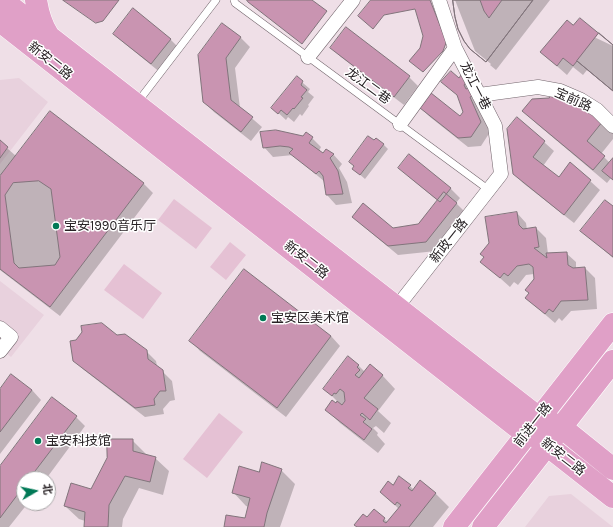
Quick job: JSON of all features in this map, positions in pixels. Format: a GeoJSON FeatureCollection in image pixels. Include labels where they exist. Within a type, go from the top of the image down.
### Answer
{"type":"FeatureCollection","features":[{"type":"Feature","properties":{"kind":"main road","name":"新安二路"},"geometry":{"type":"LineString","coordinates":[[2,0],[42,43],[516,426],[534,424],[561,427],[613,469]]}},
{"type":"Feature","properties":{"kind":"main road"},"geometry":{"type":"LineString","coordinates":[[0,44],[42,43],[42,26],[36,0]]}},
{"type":"Feature","properties":{"kind":"main road","name":"新安二路"},"geometry":{"type":"LineString","coordinates":[[0,21],[42,43],[136,104],[397,307],[534,424],[547,445],[613,496]]}},
{"type":"Feature","properties":{"kind":"main road","name":"前进一路"},"geometry":{"type":"LineString","coordinates":[[454,527],[613,324]]}},
{"type":"Feature","properties":{"kind":"main road","name":"前进一路"},"geometry":{"type":"LineString","coordinates":[[483,527],[613,361]]}},
{"type":"Feature","properties":{"kind":"street"},"geometry":{"type":"LineString","coordinates":[[308,57],[353,0]]}},
{"type":"Feature","properties":{"kind":"street","name":"龙江一巷"},"geometry":{"type":"LineString","coordinates":[[439,0],[455,48],[495,126],[501,174]]}},
{"type":"Feature","properties":{"kind":"street"},"geometry":{"type":"LineString","coordinates":[[400,124],[455,48]]}},
{"type":"Feature","properties":{"kind":"street","name":"宝前路"},"geometry":{"type":"LineString","coordinates":[[479,94],[538,87],[560,91],[581,100],[592,107],[613,126]]}},
{"type":"Feature","properties":{"kind":"street","name":"新政一路"},"geometry":{"type":"LineString","coordinates":[[397,307],[501,174]]}},
{"type":"Feature","properties":{"kind":"street"},"geometry":{"type":"LineString","coordinates":[[0,328],[11,337],[0,351]]}},
{"type":"Feature","properties":{"kind":"lane"},"geometry":{"type":"LineString","coordinates":[[136,104],[216,0]]}},
{"type":"Feature","properties":{"kind":"lane","name":"龙江二巷"},"geometry":{"type":"LineString","coordinates":[[234,0],[235,3],[490,190]]}},
{"type":"Feature","properties":{"kind":"shaded area"},"geometry":{"type":"Polygon","coordinates":[[[19,78],[48,102],[0,164],[0,80],[19,78]]]}},
{"type":"Feature","properties":{"kind":"shaded area"},"geometry":{"type":"Polygon","coordinates":[[[174,199],[212,228],[196,249],[158,220],[174,199]]]}},
{"type":"Feature","properties":{"kind":"shaded area"},"geometry":{"type":"Polygon","coordinates":[[[230,242],[246,255],[226,280],[210,267],[230,242]]]}},
{"type":"Feature","properties":{"kind":"shaded area"},"geometry":{"type":"Polygon","coordinates":[[[124,264],[162,293],[143,319],[104,290],[124,264]]]}},
{"type":"Feature","properties":{"kind":"shaded area"},"geometry":{"type":"Polygon","coordinates":[[[0,281],[44,315],[11,357],[0,348],[0,281]]]}},
{"type":"Feature","properties":{"kind":"shaded area"},"geometry":{"type":"Polygon","coordinates":[[[219,413],[243,432],[207,478],[183,459],[219,413]]]}},
{"type":"Feature","properties":{"kind":"shaded area"},"geometry":{"type":"Polygon","coordinates":[[[571,494],[613,527],[525,527],[549,496],[571,494]]]}},
{"type":"Feature","properties":{"kind":"building"},"geometry":{"type":"Polygon","coordinates":[[[63,0],[119,0],[103,21],[96,23],[63,0]]]}},
{"type":"Feature","properties":{"kind":"building"},"geometry":{"type":"Polygon","coordinates":[[[247,0],[312,0],[327,11],[302,44],[247,0]]]}},
{"type":"Feature","properties":{"kind":"building"},"geometry":{"type":"Polygon","coordinates":[[[371,0],[430,0],[446,43],[443,51],[423,72],[409,61],[420,48],[423,36],[415,9],[384,15],[373,29],[358,16],[371,0]]]}},
{"type":"Feature","properties":{"kind":"building"},"geometry":{"type":"Polygon","coordinates":[[[453,0],[533,0],[486,62],[470,49],[464,41],[458,29],[453,0]]]}},
{"type":"Feature","properties":{"kind":"building"},"geometry":{"type":"Polygon","coordinates":[[[453,0],[480,0],[484,11],[489,18],[502,0],[533,0],[486,62],[470,49],[464,41],[458,29],[453,0]]]}},
{"type":"Feature","properties":{"kind":"building"},"geometry":{"type":"Polygon","coordinates":[[[133,8],[171,39],[151,64],[113,34],[133,8]]]}},
{"type":"Feature","properties":{"kind":"building"},"geometry":{"type":"Polygon","coordinates":[[[580,18],[613,45],[613,91],[577,61],[573,66],[563,58],[557,66],[540,52],[567,20],[573,25],[580,18]]]}},
{"type":"Feature","properties":{"kind":"building"},"geometry":{"type":"Polygon","coordinates":[[[222,23],[241,37],[226,58],[231,100],[253,117],[241,132],[203,102],[198,55],[222,23]]]}},
{"type":"Feature","properties":{"kind":"building"},"geometry":{"type":"Polygon","coordinates":[[[346,27],[410,76],[394,97],[330,48],[346,27]]]}},
{"type":"Feature","properties":{"kind":"building"},"geometry":{"type":"Polygon","coordinates":[[[599,33],[613,45],[613,91],[577,61],[599,33]]]}},
{"type":"Feature","properties":{"kind":"building"},"geometry":{"type":"Polygon","coordinates":[[[451,71],[459,78],[461,75],[468,80],[464,85],[466,89],[469,88],[472,96],[470,97],[481,122],[471,137],[458,138],[420,108],[431,93],[460,116],[463,112],[457,95],[441,82],[451,71]]]}},
{"type":"Feature","properties":{"kind":"building"},"geometry":{"type":"Polygon","coordinates":[[[297,76],[303,81],[301,85],[307,90],[301,97],[303,98],[287,115],[281,110],[278,114],[271,108],[297,76]]]}},
{"type":"Feature","properties":{"kind":"building"},"geometry":{"type":"Polygon","coordinates":[[[550,94],[570,99],[603,121],[587,141],[605,156],[593,170],[522,111],[532,99],[549,98],[550,94]]]}},
{"type":"Feature","properties":{"kind":"building","name":"宝安1990音乐厅"},"geometry":{"type":"Polygon","coordinates":[[[50,111],[144,183],[50,307],[0,269],[0,176],[50,111]]]}},
{"type":"Feature","properties":{"kind":"building"},"geometry":{"type":"Polygon","coordinates":[[[517,117],[545,141],[533,157],[559,177],[570,162],[591,180],[564,215],[513,174],[507,129],[517,117]]]}},
{"type":"Feature","properties":{"kind":"building"},"geometry":{"type":"Polygon","coordinates":[[[276,130],[303,136],[306,132],[313,137],[309,143],[323,153],[326,149],[334,154],[330,158],[338,171],[343,194],[326,195],[323,176],[319,171],[316,174],[289,153],[293,149],[280,146],[263,148],[260,132],[276,130]]]}},
{"type":"Feature","properties":{"kind":"building"},"geometry":{"type":"Polygon","coordinates":[[[368,136],[374,140],[376,138],[384,144],[360,175],[352,169],[354,166],[349,162],[368,136]]]}},
{"type":"Feature","properties":{"kind":"building"},"geometry":{"type":"Polygon","coordinates":[[[0,140],[8,147],[0,158],[0,140]]]}},
{"type":"Feature","properties":{"kind":"building"},"geometry":{"type":"Polygon","coordinates":[[[409,154],[451,188],[440,202],[398,168],[409,154]]]}},
{"type":"Feature","properties":{"kind":"building"},"geometry":{"type":"Polygon","coordinates":[[[613,158],[613,180],[602,171],[613,158]]]}},
{"type":"Feature","properties":{"kind":"building"},"geometry":{"type":"Polygon","coordinates":[[[39,181],[51,189],[60,257],[55,265],[19,268],[14,263],[5,195],[13,183],[39,181]]]}},
{"type":"Feature","properties":{"kind":"building"},"geometry":{"type":"Polygon","coordinates":[[[444,192],[457,203],[426,242],[388,246],[352,217],[363,203],[393,228],[418,224],[444,192]]]}},
{"type":"Feature","properties":{"kind":"building"},"geometry":{"type":"Polygon","coordinates":[[[605,200],[613,206],[613,257],[580,231],[605,200]]]}},
{"type":"Feature","properties":{"kind":"building"},"geometry":{"type":"Polygon","coordinates":[[[517,212],[519,225],[523,229],[536,227],[539,247],[534,248],[547,258],[546,253],[567,252],[568,265],[573,268],[585,267],[588,300],[561,301],[553,312],[549,309],[545,314],[525,298],[529,293],[525,290],[534,279],[533,267],[529,264],[517,266],[508,276],[504,273],[500,278],[480,262],[484,257],[480,254],[489,243],[485,217],[517,212]]]}},
{"type":"Feature","properties":{"kind":"building"},"geometry":{"type":"Polygon","coordinates":[[[244,269],[331,336],[277,408],[189,341],[244,269]]]}},
{"type":"Feature","properties":{"kind":"building"},"geometry":{"type":"Polygon","coordinates":[[[102,323],[117,335],[125,334],[147,350],[148,359],[163,370],[166,391],[160,391],[154,399],[155,405],[135,408],[73,361],[70,341],[76,340],[82,332],[81,326],[102,323]]]}},
{"type":"Feature","properties":{"kind":"building"},"geometry":{"type":"Polygon","coordinates":[[[348,356],[359,365],[357,367],[360,370],[355,375],[359,378],[370,364],[383,375],[364,398],[378,409],[370,420],[362,413],[360,415],[366,419],[363,422],[372,429],[364,440],[325,410],[332,400],[336,403],[337,401],[342,405],[345,401],[344,392],[340,389],[332,396],[323,389],[348,356]]]}},
{"type":"Feature","properties":{"kind":"building","name":"宝安科技馆"},"geometry":{"type":"Polygon","coordinates":[[[11,374],[32,390],[0,432],[0,389],[11,374]]]}},
{"type":"Feature","properties":{"kind":"building","name":"宝安科技馆"},"geometry":{"type":"Polygon","coordinates":[[[52,397],[77,416],[35,471],[16,471],[16,497],[0,518],[0,466],[52,397]]]}},
{"type":"Feature","properties":{"kind":"building"},"geometry":{"type":"Polygon","coordinates":[[[107,439],[133,439],[133,451],[156,457],[150,482],[125,476],[109,505],[108,527],[84,527],[85,512],[64,506],[71,483],[91,489],[107,458],[107,439]]]}},
{"type":"Feature","properties":{"kind":"building"},"geometry":{"type":"Polygon","coordinates":[[[262,462],[282,469],[267,513],[264,527],[224,527],[226,515],[245,518],[250,498],[232,493],[239,466],[259,472],[262,462]]]}},
{"type":"Feature","properties":{"kind":"building"},"geometry":{"type":"Polygon","coordinates":[[[399,476],[411,485],[408,488],[412,491],[420,480],[436,493],[409,527],[357,527],[354,525],[363,514],[367,517],[374,509],[385,518],[383,521],[386,523],[401,505],[397,502],[395,505],[380,492],[388,481],[393,485],[399,476]]]}},
{"type":"Feature","properties":{"kind":"place","name":"宝安1990音乐厅"},"geometry":{"type":"Point","coordinates":[56,226]}},
{"type":"Feature","properties":{"kind":"place","name":"宝安区美术馆"},"geometry":{"type":"Point","coordinates":[263,318]}},
{"type":"Feature","properties":{"kind":"place","name":"宝安科技馆"},"geometry":{"type":"Point","coordinates":[38,441]}}]}
